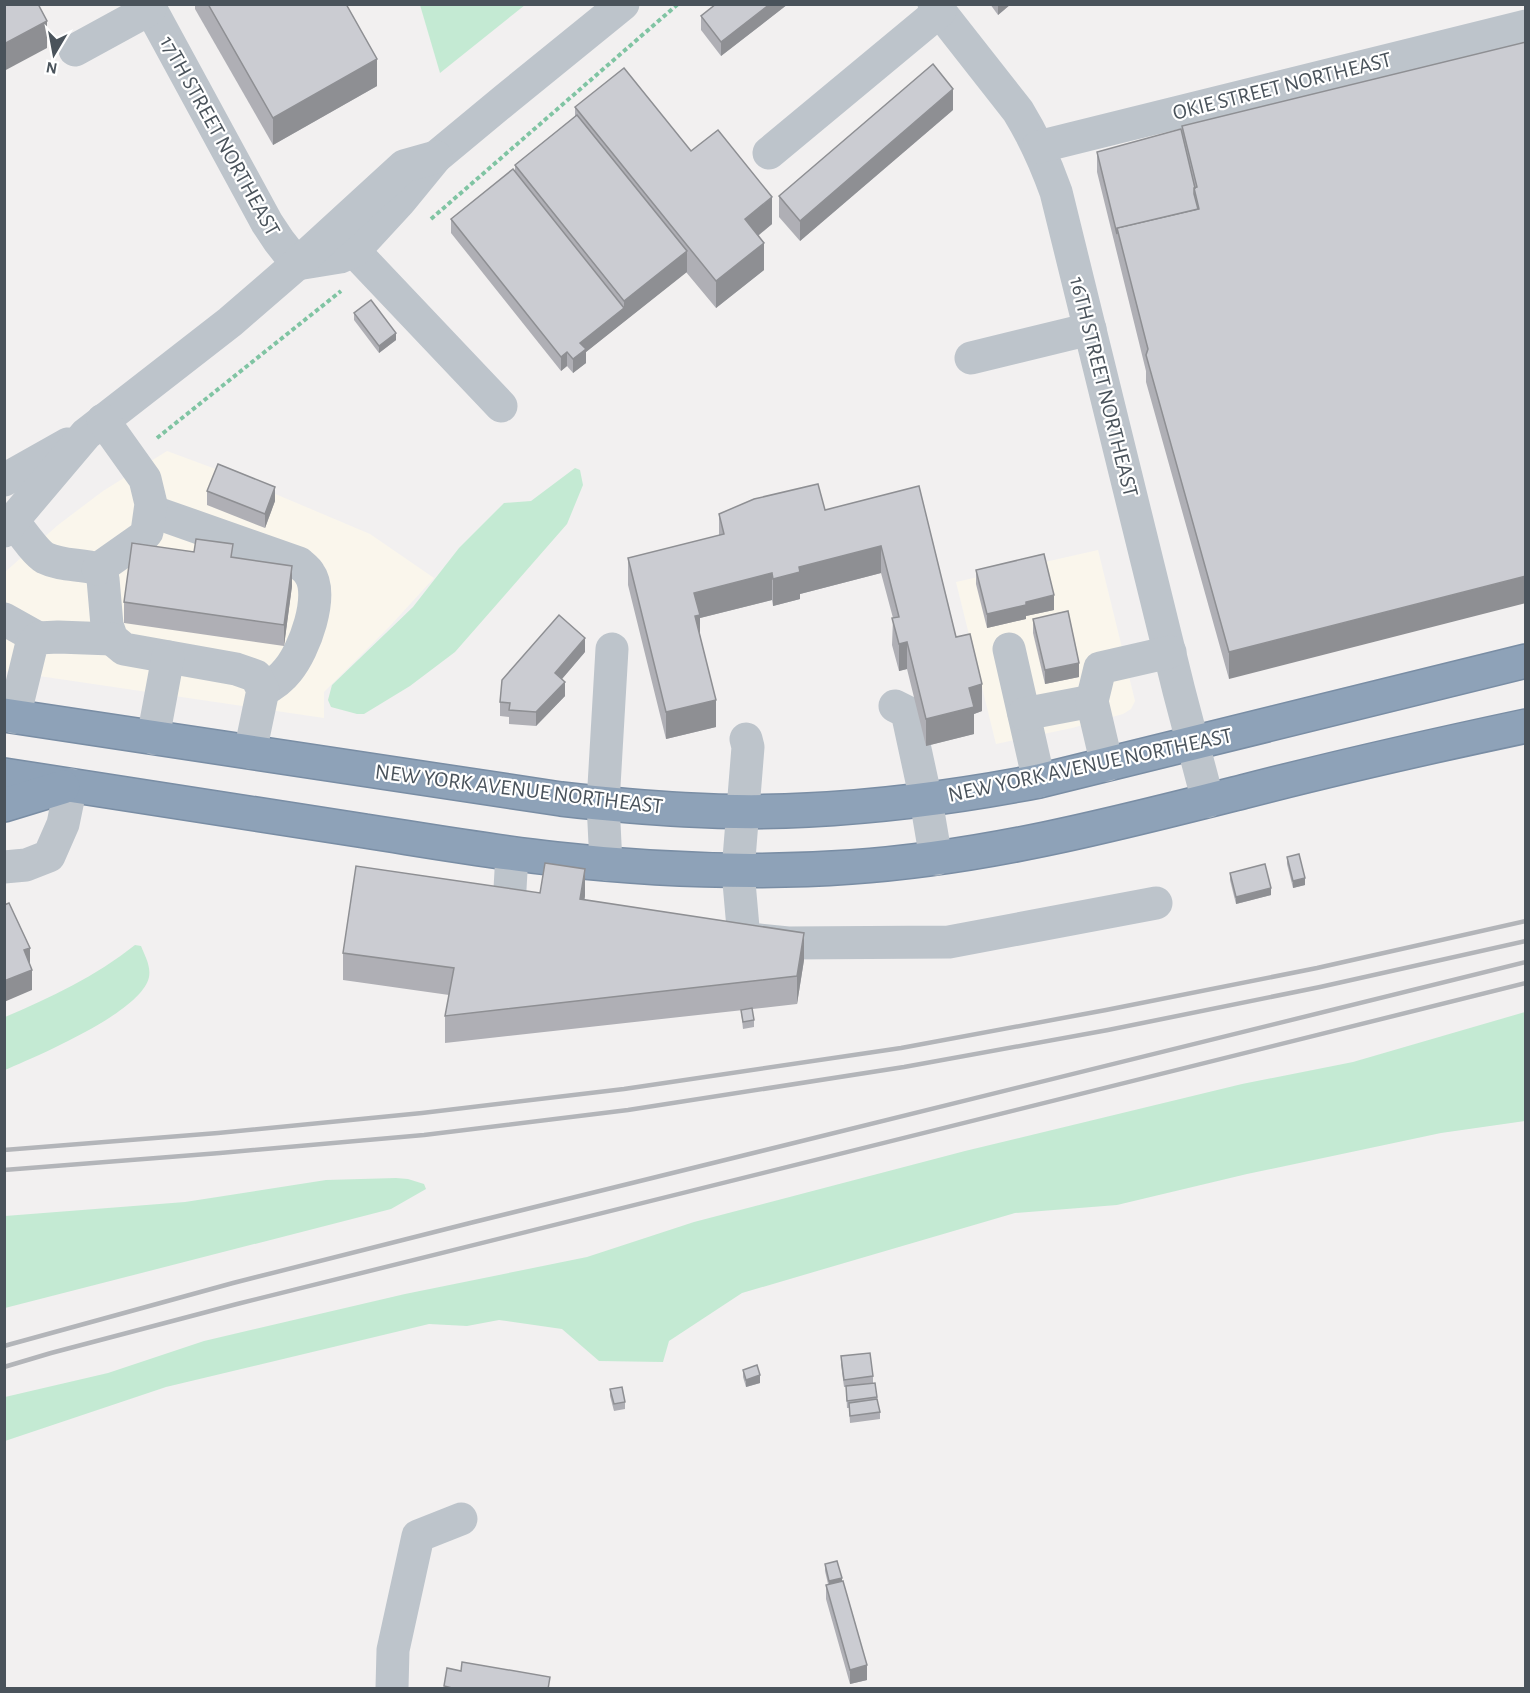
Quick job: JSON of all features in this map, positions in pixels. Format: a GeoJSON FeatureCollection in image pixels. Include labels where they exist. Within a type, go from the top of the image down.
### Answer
{"type":"FeatureCollection","features":[{"type":"Feature","properties":{"kind":"highway","name":"NEW YORK AVENUE NORTHEAST"},"geometry":{"type":"LineString","coordinates":[[9,716],[513,792],[603,803],[743,811],[806,810],[926,800],[1039,781],[1526,661]]}},
{"type":"Feature","properties":{"kind":"highway"},"geometry":{"type":"LineString","coordinates":[[4,775],[512,854],[663,869],[738,872],[850,867],[936,859],[1022,845],[1376,759],[1526,726]]}},
{"type":"Feature","properties":{"kind":"highway"},"geometry":{"type":"LineString","coordinates":[[4,805],[72,785]]}},
{"type":"Feature","properties":{"kind":"street"},"geometry":{"type":"LineString","coordinates":[[297,264],[340,257],[354,251],[436,157],[623,4]]}},
{"type":"Feature","properties":{"kind":"street"},"geometry":{"type":"LineString","coordinates":[[75,50],[149,7]]}},
{"type":"Feature","properties":{"kind":"street","name":"17TH STREET NORTHEAST"},"geometry":{"type":"LineString","coordinates":[[149,7],[267,223],[297,264]]}},
{"type":"Feature","properties":{"kind":"street"},"geometry":{"type":"LineString","coordinates":[[769,153],[937,8]]}},
{"type":"Feature","properties":{"kind":"street","name":"16TH STREET NORTHEAST"},"geometry":{"type":"LineString","coordinates":[[937,8],[1018,111],[1047,166],[1056,192],[1208,801]]}},
{"type":"Feature","properties":{"kind":"street","name":"OKIE STREET NORTHEAST"},"geometry":{"type":"LineString","coordinates":[[1038,147],[1526,26]]}},
{"type":"Feature","properties":{"kind":"street"},"geometry":{"type":"LineString","coordinates":[[4,480],[94,427],[230,322],[404,166],[436,157]]}},
{"type":"Feature","properties":{"kind":"street"},"geometry":{"type":"LineString","coordinates":[[354,251],[501,406]]}},
{"type":"Feature","properties":{"kind":"street"},"geometry":{"type":"LineString","coordinates":[[971,358],[1090,329]]}},
{"type":"Feature","properties":{"kind":"street"},"geometry":{"type":"LineString","coordinates":[[94,427],[144,478],[151,504],[147,532],[98,569],[44,557],[9,526],[94,427]]}},
{"type":"Feature","properties":{"kind":"street"},"geometry":{"type":"LineString","coordinates":[[150,511],[299,563],[310,574],[315,590],[313,611],[305,641],[290,668],[276,683],[263,690]]}},
{"type":"Feature","properties":{"kind":"street"},"geometry":{"type":"LineString","coordinates":[[98,569],[103,579],[107,625],[111,639]]}},
{"type":"Feature","properties":{"kind":"street"},"geometry":{"type":"LineString","coordinates":[[4,619],[38,638],[111,639],[124,649],[236,669],[256,676],[263,690],[250,752]]}},
{"type":"Feature","properties":{"kind":"street"},"geometry":{"type":"LineString","coordinates":[[9,716],[30,647],[38,638]]}},
{"type":"Feature","properties":{"kind":"street"},"geometry":{"type":"LineString","coordinates":[[606,864],[603,803],[612,649]]}},
{"type":"Feature","properties":{"kind":"street"},"geometry":{"type":"LineString","coordinates":[[1009,649],[1039,781]]}},
{"type":"Feature","properties":{"kind":"street"},"geometry":{"type":"LineString","coordinates":[[1107,765],[1092,701],[1100,668],[1170,652]]}},
{"type":"Feature","properties":{"kind":"street"},"geometry":{"type":"LineString","coordinates":[[153,738],[168,657]]}},
{"type":"Feature","properties":{"kind":"street"},"geometry":{"type":"LineString","coordinates":[[1024,714],[1092,701]]}},
{"type":"Feature","properties":{"kind":"street"},"geometry":{"type":"LineString","coordinates":[[895,706],[907,712],[936,859]]}},
{"type":"Feature","properties":{"kind":"street"},"geometry":{"type":"LineString","coordinates":[[744,939],[738,872],[748,747],[746,739]]}},
{"type":"Feature","properties":{"kind":"street"},"geometry":{"type":"LineString","coordinates":[[4,867],[26,865],[49,856],[63,824],[72,785]]}},
{"type":"Feature","properties":{"kind":"street"},"geometry":{"type":"LineString","coordinates":[[512,854],[497,905],[541,911]]}},
{"type":"Feature","properties":{"kind":"street"},"geometry":{"type":"LineString","coordinates":[[712,936],[788,943],[950,942],[1156,903]]}},
{"type":"Feature","properties":{"kind":"street"},"geometry":{"type":"LineString","coordinates":[[392,1689],[393,1650],[418,1536],[460,1520]]}},
{"type":"Feature","properties":{"kind":"path"},"geometry":{"type":"LineString","coordinates":[[423,225],[678,4]]}},
{"type":"Feature","properties":{"kind":"path"},"geometry":{"type":"LineString","coordinates":[[164,433],[350,284]]}},
{"type":"Feature","properties":{"kind":"shaded area"},"geometry":{"type":"Polygon","coordinates":[[[167,451],[221,471],[370,534],[434,578],[324,692],[324,718],[5,671],[5,572],[58,525],[103,491],[167,451]]]}},
{"type":"Feature","properties":{"kind":"shaded area"},"geometry":{"type":"Polygon","coordinates":[[[1098,550],[1135,701],[1131,709],[1123,714],[1072,728],[996,744],[956,582],[1098,550]]]}},
{"type":"Feature","properties":{"kind":"green space"},"geometry":{"type":"Polygon","coordinates":[[[420,4],[525,5],[440,73],[420,4]]]}},
{"type":"Feature","properties":{"kind":"green space"},"geometry":{"type":"Polygon","coordinates":[[[575,468],[580,470],[583,485],[567,524],[455,652],[410,686],[364,714],[331,707],[328,700],[332,685],[413,607],[459,548],[504,503],[531,501],[575,468]]]}},
{"type":"Feature","properties":{"kind":"green space"},"geometry":{"type":"Polygon","coordinates":[[[135,945],[141,946],[148,965],[149,977],[142,990],[128,1004],[109,1018],[63,1044],[5,1070],[5,1017],[72,986],[105,967],[135,945]]]}},
{"type":"Feature","properties":{"kind":"green space"},"geometry":{"type":"Polygon","coordinates":[[[1525,1012],[1525,1121],[1441,1133],[1247,1174],[1117,1205],[1015,1213],[742,1293],[669,1341],[663,1362],[599,1361],[562,1329],[499,1320],[467,1326],[429,1324],[166,1387],[5,1441],[5,1397],[108,1373],[204,1341],[405,1294],[587,1257],[694,1222],[965,1151],[1242,1084],[1353,1062],[1525,1012]]]}},
{"type":"Feature","properties":{"kind":"green space"},"geometry":{"type":"Polygon","coordinates":[[[396,1178],[424,1184],[426,1189],[391,1209],[5,1308],[5,1216],[185,1202],[326,1180],[396,1178]]]}},
{"type":"Feature","properties":{"kind":"building"},"geometry":{"type":"Polygon","coordinates":[[[4,4],[38,4],[47,21],[4,44],[4,4]]]}},
{"type":"Feature","properties":{"kind":"building"},"geometry":{"type":"Polygon","coordinates":[[[208,4],[346,4],[377,59],[273,118],[208,4]]]}},
{"type":"Feature","properties":{"kind":"building"},"geometry":{"type":"Polygon","coordinates":[[[716,4],[770,4],[721,42],[701,16],[716,4]]]}},
{"type":"Feature","properties":{"kind":"building"},"geometry":{"type":"Polygon","coordinates":[[[1526,42],[1526,576],[1229,652],[1146,355],[1148,349],[1117,228],[1199,209],[1194,188],[1197,187],[1182,126],[1526,42]]]}},
{"type":"Feature","properties":{"kind":"building"},"geometry":{"type":"Polygon","coordinates":[[[933,64],[953,89],[800,221],[779,196],[933,64]]]}},
{"type":"Feature","properties":{"kind":"building"},"geometry":{"type":"Polygon","coordinates":[[[624,68],[691,151],[718,130],[772,197],[745,219],[764,243],[716,281],[575,107],[624,68]]]}},
{"type":"Feature","properties":{"kind":"building"},"geometry":{"type":"Polygon","coordinates":[[[577,115],[687,251],[624,301],[515,165],[577,115]]]}},
{"type":"Feature","properties":{"kind":"building"},"geometry":{"type":"Polygon","coordinates":[[[1181,129],[1198,209],[1117,228],[1117,234],[1097,152],[1181,129]]]}},
{"type":"Feature","properties":{"kind":"building"},"geometry":{"type":"Polygon","coordinates":[[[513,169],[624,308],[580,343],[586,349],[573,359],[567,352],[561,357],[451,219],[513,169]]]}},
{"type":"Feature","properties":{"kind":"building"},"geometry":{"type":"Polygon","coordinates":[[[371,300],[396,333],[379,346],[354,313],[371,300]]]}},
{"type":"Feature","properties":{"kind":"building"},"geometry":{"type":"Polygon","coordinates":[[[218,464],[275,487],[265,514],[207,491],[218,464]]]}},
{"type":"Feature","properties":{"kind":"building"},"geometry":{"type":"Polygon","coordinates":[[[818,484],[825,510],[919,486],[956,637],[970,634],[982,684],[969,688],[974,707],[926,719],[907,642],[899,644],[892,618],[899,617],[881,546],[799,567],[800,572],[773,579],[772,573],[694,593],[700,615],[695,616],[716,700],[666,712],[628,558],[724,534],[719,514],[754,499],[818,484]]]}},
{"type":"Feature","properties":{"kind":"building"},"geometry":{"type":"Polygon","coordinates":[[[196,539],[233,544],[231,557],[292,566],[284,625],[124,602],[132,543],[194,552],[196,539]]]}},
{"type":"Feature","properties":{"kind":"building"},"geometry":{"type":"Polygon","coordinates":[[[1044,554],[1054,595],[1026,602],[1026,605],[987,614],[976,570],[1044,554]]]}},
{"type":"Feature","properties":{"kind":"building"},"geometry":{"type":"Polygon","coordinates":[[[1068,611],[1079,663],[1045,670],[1033,619],[1068,611]]]}},
{"type":"Feature","properties":{"kind":"building"},"geometry":{"type":"Polygon","coordinates":[[[559,615],[585,638],[555,673],[565,682],[536,712],[509,710],[510,703],[500,702],[502,680],[559,615]]]}},
{"type":"Feature","properties":{"kind":"building"},"geometry":{"type":"Polygon","coordinates":[[[1299,854],[1305,878],[1293,881],[1287,857],[1299,854]]]}},
{"type":"Feature","properties":{"kind":"building"},"geometry":{"type":"Polygon","coordinates":[[[545,863],[585,869],[580,899],[804,933],[797,976],[445,1016],[454,968],[343,953],[356,866],[540,893],[545,863]]]}},
{"type":"Feature","properties":{"kind":"building"},"geometry":{"type":"Polygon","coordinates":[[[1265,864],[1271,888],[1236,897],[1230,873],[1265,864]]]}},
{"type":"Feature","properties":{"kind":"building"},"geometry":{"type":"Polygon","coordinates":[[[9,903],[30,948],[24,950],[32,970],[4,981],[4,905],[9,903]]]}},
{"type":"Feature","properties":{"kind":"building"},"geometry":{"type":"Polygon","coordinates":[[[752,1008],[754,1020],[743,1022],[741,1010],[752,1008]]]}},
{"type":"Feature","properties":{"kind":"building"},"geometry":{"type":"Polygon","coordinates":[[[870,1353],[873,1376],[844,1380],[841,1356],[870,1353]]]}},
{"type":"Feature","properties":{"kind":"building"},"geometry":{"type":"Polygon","coordinates":[[[757,1365],[760,1375],[746,1380],[743,1370],[757,1365]]]}},
{"type":"Feature","properties":{"kind":"building"},"geometry":{"type":"Polygon","coordinates":[[[875,1383],[877,1397],[847,1401],[846,1386],[875,1383]]]}},
{"type":"Feature","properties":{"kind":"building"},"geometry":{"type":"Polygon","coordinates":[[[622,1387],[625,1402],[614,1404],[610,1389],[622,1387]]]}},
{"type":"Feature","properties":{"kind":"building"},"geometry":{"type":"Polygon","coordinates":[[[877,1399],[880,1412],[850,1416],[849,1403],[877,1399]]]}},
{"type":"Feature","properties":{"kind":"building"},"geometry":{"type":"Polygon","coordinates":[[[837,1561],[842,1578],[829,1581],[825,1564],[837,1561]]]}},
{"type":"Feature","properties":{"kind":"building"},"geometry":{"type":"Polygon","coordinates":[[[843,1581],[867,1665],[850,1670],[826,1585],[843,1581]]]}},
{"type":"Feature","properties":{"kind":"building"},"geometry":{"type":"Polygon","coordinates":[[[462,1662],[550,1677],[548,1689],[456,1689],[444,1686],[447,1668],[461,1671],[462,1662]]]}},
{"type":"Feature","properties":{"kind":"railway"},"geometry":{"type":"LineString","coordinates":[[4,1150],[218,1133],[422,1113],[624,1089],[901,1048],[1317,968],[1526,921]]}},
{"type":"Feature","properties":{"kind":"railway"},"geometry":{"type":"LineString","coordinates":[[4,1170],[424,1135],[628,1110],[904,1067],[1108,1030],[1320,987],[1526,941]]}},
{"type":"Feature","properties":{"kind":"railway"},"geometry":{"type":"LineString","coordinates":[[4,1346],[233,1283],[470,1223],[1526,962]]}},
{"type":"Feature","properties":{"kind":"railway"},"geometry":{"type":"LineString","coordinates":[[4,1367],[237,1304],[1526,983]]}}]}
